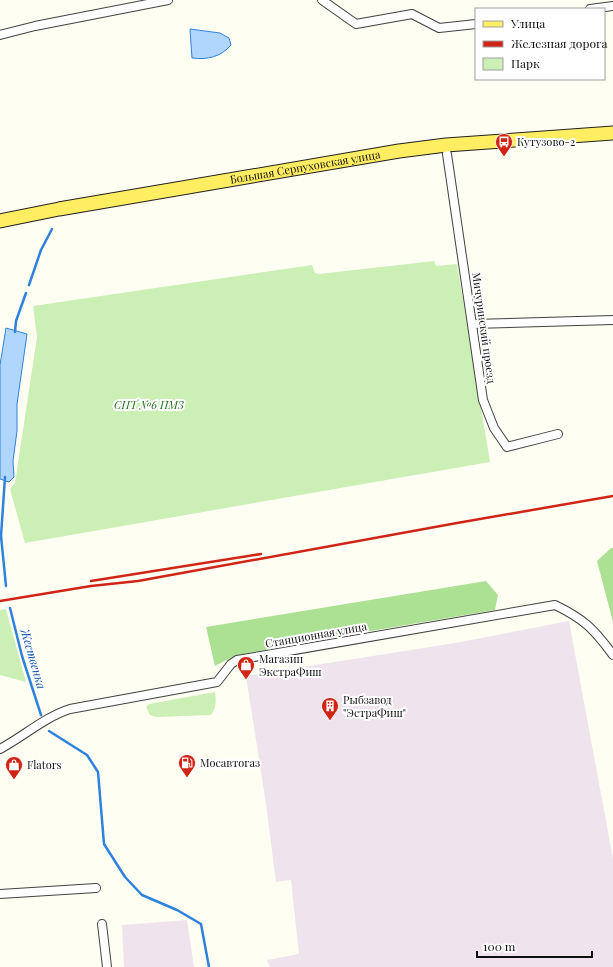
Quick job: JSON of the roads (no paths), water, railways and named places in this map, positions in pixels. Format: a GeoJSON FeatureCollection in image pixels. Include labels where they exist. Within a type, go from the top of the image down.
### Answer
{"type":"FeatureCollection","features":[{"type":"Feature","properties":{"kind":"main road","name":"Большая Серпуховская улица"},"geometry":{"type":"LineString","coordinates":[[0,221],[59,208],[399,151],[446,145],[613,134]]}},
{"type":"Feature","properties":{"kind":"main road","name":"Большая Серпуховская улица"},"geometry":{"type":"LineString","coordinates":[[0,230],[222,189],[389,162],[447,154],[613,142]]}},
{"type":"Feature","properties":{"kind":"street"},"geometry":{"type":"LineString","coordinates":[[0,35],[35,26],[168,0]]}},
{"type":"Feature","properties":{"kind":"street"},"geometry":{"type":"LineString","coordinates":[[322,0],[356,24],[412,14],[439,28],[475,24]]}},
{"type":"Feature","properties":{"kind":"street"},"geometry":{"type":"LineString","coordinates":[[598,8],[613,6]]}},
{"type":"Feature","properties":{"kind":"street","name":"Мичуринский проезд"},"geometry":{"type":"LineString","coordinates":[[447,154],[483,400],[494,428],[507,447],[558,434]]}},
{"type":"Feature","properties":{"kind":"street"},"geometry":{"type":"LineString","coordinates":[[473,324],[613,320]]}},
{"type":"Feature","properties":{"kind":"street","name":"Станционная улица"},"geometry":{"type":"LineString","coordinates":[[0,749],[42,724],[54,714],[70,709],[217,682],[231,664],[237,660],[555,605],[575,615],[590,626],[613,655]]}},
{"type":"Feature","properties":{"kind":"street"},"geometry":{"type":"LineString","coordinates":[[0,894],[96,888]]}},
{"type":"Feature","properties":{"kind":"street"},"geometry":{"type":"LineString","coordinates":[[102,924],[108,967]]}},
{"type":"Feature","properties":{"kind":"water"},"geometry":{"type":"Polygon","coordinates":[[[190,29],[220,33],[229,38],[231,45],[223,52],[213,57],[192,58],[190,29]]]}},
{"type":"Feature","properties":{"kind":"water"},"geometry":{"type":"Polygon","coordinates":[[[6,328],[27,334],[17,404],[17,431],[13,461],[14,477],[9,482],[0,479],[0,365],[6,328]]]}},
{"type":"Feature","properties":{"kind":"waterway","name":"Жественка"},"geometry":{"type":"LineString","coordinates":[[29,285],[41,250],[52,229]]}},
{"type":"Feature","properties":{"kind":"waterway","name":"Жественка"},"geometry":{"type":"LineString","coordinates":[[15,332],[16,321],[26,293]]}},
{"type":"Feature","properties":{"kind":"waterway","name":"Жественка"},"geometry":{"type":"LineString","coordinates":[[5,477],[1,536],[6,586]]}},
{"type":"Feature","properties":{"kind":"waterway","name":"Жественка"},"geometry":{"type":"LineString","coordinates":[[10,608],[22,656],[41,715]]}},
{"type":"Feature","properties":{"kind":"waterway","name":"Жественка"},"geometry":{"type":"LineString","coordinates":[[49,731],[87,755],[98,772],[104,844],[125,877],[142,895],[177,910],[201,924],[209,967]]}},
{"type":"Feature","properties":{"kind":"railway"},"geometry":{"type":"LineString","coordinates":[[0,601],[91,586],[138,581],[613,496]]}},
{"type":"Feature","properties":{"kind":"railway"},"geometry":{"type":"LineString","coordinates":[[91,581],[261,554]]}},
{"type":"Feature","properties":{"kind":"place","name":"Кутузово-2"},"geometry":{"type":"Point","coordinates":[504,157]}},
{"type":"Feature","properties":{"kind":"place","name":"Магазин ЭкстраФиш"},"geometry":{"type":"Point","coordinates":[246,680]}},
{"type":"Feature","properties":{"kind":"place","name":"Рыбзавод \"ЭстраФиш\""},"geometry":{"type":"Point","coordinates":[330,721]}},
{"type":"Feature","properties":{"kind":"place","name":"Мосавтогаз"},"geometry":{"type":"Point","coordinates":[187,778]}},
{"type":"Feature","properties":{"kind":"place","name":"Flators"},"geometry":{"type":"Point","coordinates":[14,780]}},
{"type":"Feature","properties":{"kind":"park label","name":"СНТ №6 ПМЗ"},"geometry":{"type":"Point","coordinates":[149,405]}}]}
